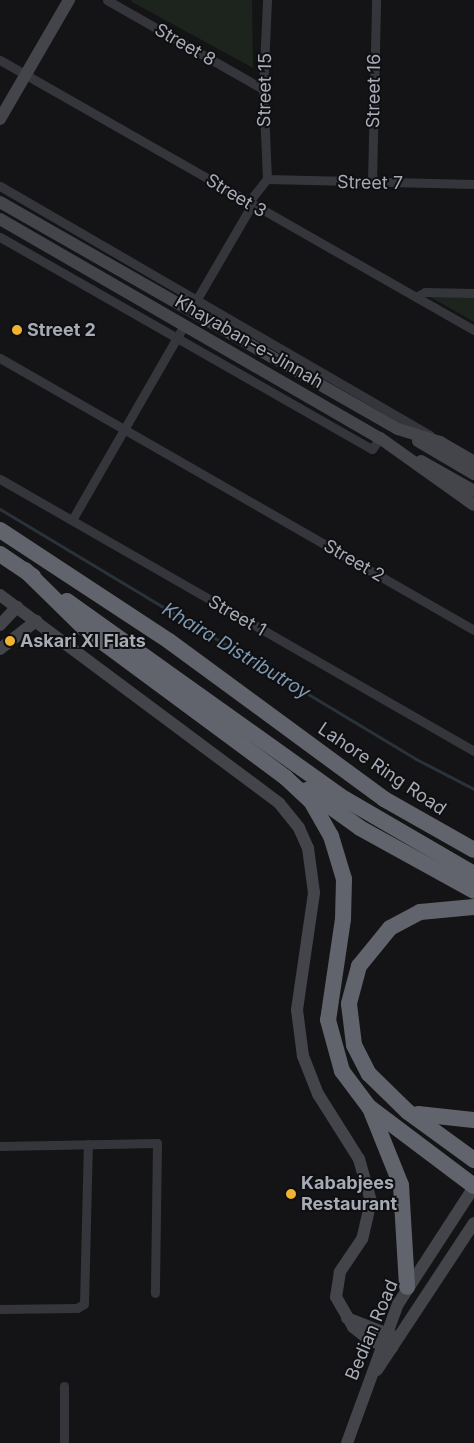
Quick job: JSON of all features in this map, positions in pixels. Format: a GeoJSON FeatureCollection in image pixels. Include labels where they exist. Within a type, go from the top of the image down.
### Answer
{"type":"FeatureCollection","features":[{"type":"Feature","properties":{"kind":"highway","name":"Lahore Ring Road"},"geometry":{"type":"LineString","coordinates":[[0,530],[169,641],[355,779],[429,826],[474,850]]}},
{"type":"Feature","properties":{"kind":"highway"},"geometry":{"type":"LineString","coordinates":[[0,554],[346,798],[474,874]]}},
{"type":"Feature","properties":{"kind":"highway"},"geometry":{"type":"LineString","coordinates":[[25,570],[85,629],[286,778],[360,828],[474,891]]}},
{"type":"Feature","properties":{"kind":"highway"},"geometry":{"type":"LineString","coordinates":[[286,778],[321,817],[344,879],[343,919],[328,1020],[342,1071],[369,1107],[401,1185],[407,1286]]}},
{"type":"Feature","properties":{"kind":"highway"},"geometry":{"type":"LineString","coordinates":[[429,826],[474,840]]}},
{"type":"Feature","properties":{"kind":"highway"},"geometry":{"type":"LineString","coordinates":[[474,907],[431,909],[406,918],[379,938],[352,985],[350,1025],[361,1061],[379,1087],[408,1112],[474,1160]]}},
{"type":"Feature","properties":{"kind":"highway"},"geometry":{"type":"LineString","coordinates":[[369,1107],[474,1187]]}},
{"type":"Feature","properties":{"kind":"highway"},"geometry":{"type":"LineString","coordinates":[[408,1112],[447,1120],[474,1120]]}},
{"type":"Feature","properties":{"kind":"main road"},"geometry":{"type":"LineString","coordinates":[[0,119],[69,0]]}},
{"type":"Feature","properties":{"kind":"main road","name":"Khayaban-e-Jinnah"},"geometry":{"type":"LineString","coordinates":[[0,202],[398,429],[440,442],[474,462]]}},
{"type":"Feature","properties":{"kind":"main road","name":"Khayaban-e-Jinnah"},"geometry":{"type":"LineString","coordinates":[[0,219],[380,438],[474,505]]}},
{"type":"Feature","properties":{"kind":"main road"},"geometry":{"type":"LineString","coordinates":[[398,429],[474,474]]}},
{"type":"Feature","properties":{"kind":"main road"},"geometry":{"type":"LineString","coordinates":[[380,438],[474,491]]}},
{"type":"Feature","properties":{"kind":"main road"},"geometry":{"type":"LineString","coordinates":[[0,595],[279,803],[299,828],[308,848],[314,893],[297,1010],[303,1056],[318,1094],[359,1159],[372,1201],[362,1239],[337,1282],[338,1302],[347,1318],[359,1332],[389,1341]]}},
{"type":"Feature","properties":{"kind":"main road"},"geometry":{"type":"LineString","coordinates":[[0,625],[17,607]]}},
{"type":"Feature","properties":{"kind":"main road"},"geometry":{"type":"LineString","coordinates":[[0,649],[36,621]]}},
{"type":"Feature","properties":{"kind":"main road","name":"Bedian Road"},"geometry":{"type":"LineString","coordinates":[[347,1443],[368,1382],[389,1341],[398,1304],[407,1286],[474,1187]]}},
{"type":"Feature","properties":{"kind":"main road"},"geometry":{"type":"LineString","coordinates":[[389,1341],[474,1223]]}},
{"type":"Feature","properties":{"kind":"main road"},"geometry":{"type":"LineString","coordinates":[[366,1325],[380,1321],[398,1304]]}},
{"type":"Feature","properties":{"kind":"main road"},"geometry":{"type":"LineString","coordinates":[[347,1318],[366,1325],[389,1341]]}},
{"type":"Feature","properties":{"kind":"street","name":"Street 8"},"geometry":{"type":"LineString","coordinates":[[107,0],[263,89]]}},
{"type":"Feature","properties":{"kind":"street","name":"Street 15"},"geometry":{"type":"LineString","coordinates":[[267,0],[263,89],[267,179]]}},
{"type":"Feature","properties":{"kind":"street","name":"Street 16"},"geometry":{"type":"LineString","coordinates":[[372,182],[376,0]]}},
{"type":"Feature","properties":{"kind":"street","name":"Street 3"},"geometry":{"type":"LineString","coordinates":[[0,60],[249,204],[474,330]]}},
{"type":"Feature","properties":{"kind":"street","name":"Street 7"},"geometry":{"type":"LineString","coordinates":[[267,179],[474,184]]}},
{"type":"Feature","properties":{"kind":"street"},"geometry":{"type":"LineString","coordinates":[[190,311],[249,204],[267,179]]}},
{"type":"Feature","properties":{"kind":"street"},"geometry":{"type":"LineString","coordinates":[[0,186],[392,410],[440,442]]}},
{"type":"Feature","properties":{"kind":"street"},"geometry":{"type":"LineString","coordinates":[[0,237],[372,450],[380,438]]}},
{"type":"Feature","properties":{"kind":"street"},"geometry":{"type":"LineString","coordinates":[[416,296],[425,292],[474,292]]}},
{"type":"Feature","properties":{"kind":"street"},"geometry":{"type":"LineString","coordinates":[[72,520],[184,325]]}},
{"type":"Feature","properties":{"kind":"street","name":"Street 2"},"geometry":{"type":"LineString","coordinates":[[0,358],[474,630]]}},
{"type":"Feature","properties":{"kind":"street","name":"Street 1"},"geometry":{"type":"LineString","coordinates":[[0,479],[474,752]]}},
{"type":"Feature","properties":{"kind":"street"},"geometry":{"type":"LineString","coordinates":[[0,1146],[157,1143],[154,1293]]}},
{"type":"Feature","properties":{"kind":"street"},"geometry":{"type":"LineString","coordinates":[[0,1309],[77,1308],[84,1304],[88,1144]]}},
{"type":"Feature","properties":{"kind":"street"},"geometry":{"type":"LineString","coordinates":[[64,1386],[64,1443]]}},
{"type":"Feature","properties":{"kind":"shaded area"},"geometry":{"type":"Polygon","coordinates":[[[130,0],[252,0],[253,68],[134,3],[130,0]]]}},
{"type":"Feature","properties":{"kind":"shaded area"},"geometry":{"type":"Polygon","coordinates":[[[425,294],[474,296],[474,322],[425,294]]]}},
{"type":"Feature","properties":{"kind":"waterway","name":"Khaira Distributroy"},"geometry":{"type":"LineString","coordinates":[[0,509],[416,759],[474,789]]}},
{"type":"Feature","properties":{"kind":"place","name":"Street 2"},"geometry":{"type":"Point","coordinates":[17,330]}},
{"type":"Feature","properties":{"kind":"place","name":"Askari XI Flats"},"geometry":{"type":"Point","coordinates":[10,641]}},
{"type":"Feature","properties":{"kind":"place","name":"Kababjees Restaurant"},"geometry":{"type":"Point","coordinates":[291,1194]}}]}
